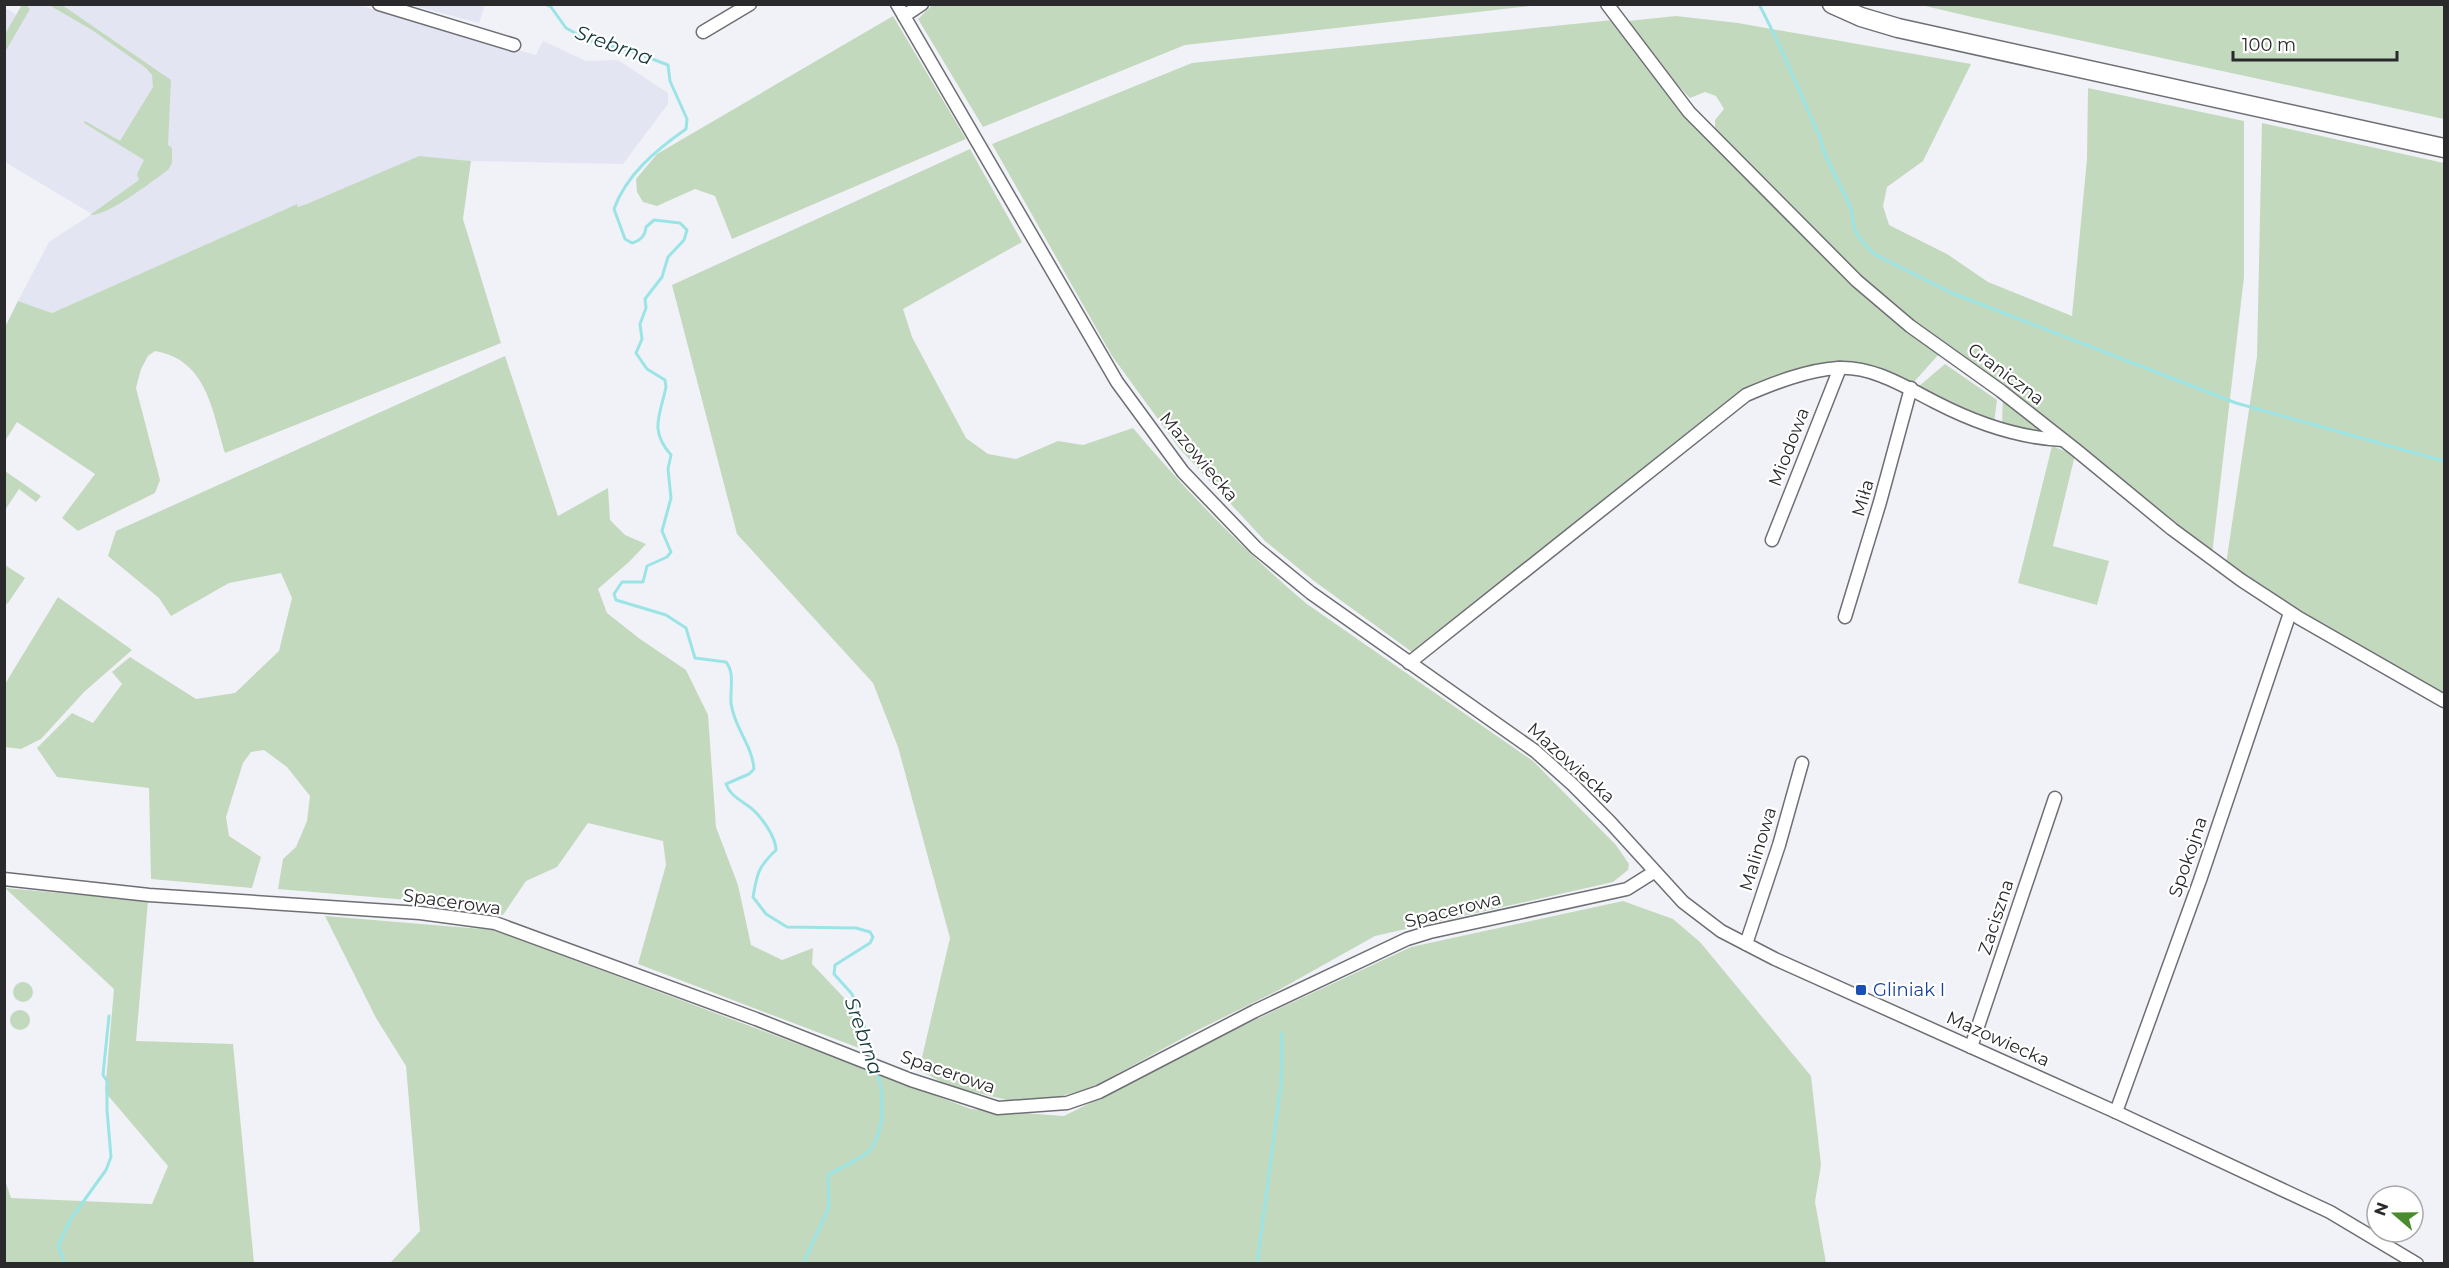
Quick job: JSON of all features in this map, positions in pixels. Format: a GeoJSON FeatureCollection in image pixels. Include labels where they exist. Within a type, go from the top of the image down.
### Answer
{"type":"FeatureCollection","features":[{"type":"Feature","properties":{"kind":"main road"},"geometry":{"type":"LineString","coordinates":[[1832,4],[1861,17],[1898,28],[2445,148]]}},
{"type":"Feature","properties":{"kind":"street"},"geometry":{"type":"LineString","coordinates":[[379,4],[514,45]]}},
{"type":"Feature","properties":{"kind":"street"},"geometry":{"type":"LineString","coordinates":[[703,32],[750,4]]}},
{"type":"Feature","properties":{"kind":"street","name":"Mazowiecka"},"geometry":{"type":"LineString","coordinates":[[897,4],[1117,382],[1173,458],[1256,548],[1311,593],[1535,751],[1610,822],[1683,902],[1704,919],[1746,944],[2330,1212],[2418,1263]]}},
{"type":"Feature","properties":{"kind":"street"},"geometry":{"type":"LineString","coordinates":[[904,16],[922,4]]}},
{"type":"Feature","properties":{"kind":"street","name":"Graniczna"},"geometry":{"type":"LineString","coordinates":[[1607,4],[1689,112],[1857,281],[1910,326],[2001,391],[2172,529],[2290,613],[2445,701]]}},
{"type":"Feature","properties":{"kind":"street"},"geometry":{"type":"LineString","coordinates":[[1409,663],[1746,394],[1810,373],[1840,368],[1877,374],[1911,388],[1936,403],[1979,422],[2027,437],[2063,440]]}},
{"type":"Feature","properties":{"kind":"street","name":"Miodowa"},"geometry":{"type":"LineString","coordinates":[[1772,540],[1840,368]]}},
{"type":"Feature","properties":{"kind":"street","name":"Miła"},"geometry":{"type":"LineString","coordinates":[[1845,617],[1881,502],[1911,388]]}},
{"type":"Feature","properties":{"kind":"street","name":"Spokojna"},"geometry":{"type":"LineString","coordinates":[[2116,1112],[2200,880],[2290,613]]}},
{"type":"Feature","properties":{"kind":"street","name":"Malinowa"},"geometry":{"type":"LineString","coordinates":[[1746,944],[1779,845],[1802,763]]}},
{"type":"Feature","properties":{"kind":"street","name":"Zaciszna"},"geometry":{"type":"LineString","coordinates":[[1971,1047],[2055,798]]}},
{"type":"Feature","properties":{"kind":"street","name":"Spacerowa"},"geometry":{"type":"LineString","coordinates":[[4,879],[137,894],[420,913],[495,923],[911,1080],[999,1108],[1067,1103],[1098,1092],[1255,1011],[1407,939],[1481,920],[1627,889],[1654,872]]}},
{"type":"Feature","properties":{"kind":"shaded area"},"geometry":{"type":"Polygon","coordinates":[[[22,4],[358,5],[536,55],[543,41],[586,61],[618,60],[668,93],[668,104],[623,164],[471,161],[419,156],[309,203],[298,207],[297,204],[52,313],[18,301],[49,242],[92,214],[5,162],[4,5],[16,14],[22,4]]]}},
{"type":"Feature","properties":{"kind":"shaded area"},"geometry":{"type":"Polygon","coordinates":[[[411,5],[485,5],[479,23],[411,5]]]}},
{"type":"Feature","properties":{"kind":"green space"},"geometry":{"type":"Polygon","coordinates":[[[933,4],[1539,5],[1185,45],[983,127],[918,19],[933,4]]]}},
{"type":"Feature","properties":{"kind":"green space"},"geometry":{"type":"Polygon","coordinates":[[[22,5],[30,9],[5,52],[5,34],[22,5]]]}},
{"type":"Feature","properties":{"kind":"green space"},"geometry":{"type":"Polygon","coordinates":[[[49,5],[62,5],[171,80],[168,145],[172,148],[172,163],[168,170],[141,190],[118,205],[98,214],[90,215],[139,180],[137,174],[144,160],[84,123],[85,121],[120,141],[153,87],[152,75],[146,68],[92,30],[49,5]]]}},
{"type":"Feature","properties":{"kind":"green space"},"geometry":{"type":"Polygon","coordinates":[[[1921,5],[2444,5],[2444,119],[1972,17],[1921,5]]]}},
{"type":"Feature","properties":{"kind":"green space"},"geometry":{"type":"Polygon","coordinates":[[[893,16],[966,139],[732,239],[715,196],[695,189],[657,206],[643,202],[637,192],[636,179],[657,154],[893,16]]]}},
{"type":"Feature","properties":{"kind":"green space"},"geometry":{"type":"Polygon","coordinates":[[[1676,16],[1738,23],[1971,64],[1923,161],[1887,187],[1883,206],[1889,225],[1947,254],[1988,282],[2072,316],[2087,159],[2088,88],[2244,121],[2244,277],[2212,555],[1968,367],[1866,282],[1822,240],[1715,129],[1715,120],[1724,109],[1716,96],[1705,92],[1690,98],[1649,54],[1628,21],[1676,16]]]}},
{"type":"Feature","properties":{"kind":"green space"},"geometry":{"type":"Polygon","coordinates":[[[1613,20],[1715,144],[1940,353],[1913,383],[1855,365],[1775,379],[1627,481],[1609,500],[1412,652],[1314,581],[1265,541],[1179,448],[1112,356],[992,144],[1192,63],[1613,20]]]}},
{"type":"Feature","properties":{"kind":"green space"},"geometry":{"type":"Polygon","coordinates":[[[2262,123],[2444,163],[2444,696],[2295,611],[2226,564],[2257,356],[2262,123]]]}},
{"type":"Feature","properties":{"kind":"green space"},"geometry":{"type":"Polygon","coordinates":[[[970,149],[1022,242],[903,309],[912,337],[966,438],[988,454],[1016,459],[1058,441],[1083,445],[1133,428],[1216,520],[1307,604],[1533,761],[1616,845],[1629,864],[1628,870],[1613,882],[1375,936],[1277,991],[1196,1031],[1091,1088],[1050,1099],[1019,1103],[949,1086],[919,1070],[950,938],[898,747],[873,683],[737,534],[672,285],[970,149]]]}},
{"type":"Feature","properties":{"kind":"green space"},"geometry":{"type":"Polygon","coordinates":[[[419,156],[471,161],[463,219],[501,343],[225,453],[211,404],[197,376],[172,356],[155,351],[148,356],[141,369],[136,388],[160,480],[155,493],[78,531],[62,518],[95,474],[17,422],[5,441],[5,327],[18,301],[52,313],[297,204],[298,207],[309,203],[419,156]]]}},
{"type":"Feature","properties":{"kind":"green space"},"geometry":{"type":"Polygon","coordinates":[[[505,356],[558,516],[608,488],[610,520],[625,535],[646,544],[598,589],[607,613],[686,670],[708,715],[716,827],[738,885],[751,945],[782,960],[813,948],[812,964],[850,1004],[859,1048],[638,964],[666,865],[663,841],[588,823],[557,867],[526,881],[503,915],[420,901],[278,889],[283,859],[296,847],[307,821],[310,796],[287,767],[264,750],[251,752],[243,763],[226,817],[229,836],[261,857],[252,888],[151,879],[149,788],[57,777],[37,748],[72,713],[93,723],[122,684],[112,672],[130,657],[196,699],[235,693],[279,651],[292,598],[281,573],[229,583],[171,616],[159,598],[108,556],[116,531],[505,356]]]}},
{"type":"Feature","properties":{"kind":"green space"},"geometry":{"type":"Polygon","coordinates":[[[1945,364],[1997,400],[1994,423],[1971,416],[1918,387],[1945,364]]]}},
{"type":"Feature","properties":{"kind":"green space"},"geometry":{"type":"Polygon","coordinates":[[[2003,395],[2047,433],[2045,437],[2002,425],[2003,395]]]}},
{"type":"Feature","properties":{"kind":"green space"},"geometry":{"type":"Polygon","coordinates":[[[2052,446],[2075,455],[2053,546],[2109,561],[2097,605],[2018,583],[2052,446]]]}},
{"type":"Feature","properties":{"kind":"green space"},"geometry":{"type":"Polygon","coordinates":[[[5,471],[41,496],[36,502],[19,489],[5,510],[5,471]]]}},
{"type":"Feature","properties":{"kind":"green space"},"geometry":{"type":"Polygon","coordinates":[[[5,565],[25,578],[5,605],[5,565]]]}},
{"type":"Feature","properties":{"kind":"green space"},"geometry":{"type":"Polygon","coordinates":[[[58,597],[132,650],[84,692],[41,739],[21,749],[5,747],[5,684],[58,597]]]}},
{"type":"Feature","properties":{"kind":"green space"},"geometry":{"type":"Polygon","coordinates":[[[5,888],[148,901],[136,1041],[233,1044],[254,1263],[5,1263],[4,1177],[11,1198],[152,1204],[168,1166],[105,1092],[114,989],[5,888]]]}},
{"type":"Feature","properties":{"kind":"green space"},"geometry":{"type":"Polygon","coordinates":[[[1623,901],[1673,919],[1700,942],[1811,1076],[1821,1165],[1815,1202],[1826,1263],[390,1263],[420,1231],[406,1066],[376,1018],[325,916],[494,930],[971,1109],[1064,1116],[1244,1025],[1411,947],[1623,901]]]}},
{"type":"Feature","properties":{"kind":"green space"},"geometry":{"type":"Polygon","coordinates":[[[23,982],[30,985],[33,992],[30,999],[23,1002],[16,999],[13,992],[16,985],[23,982]]]}},
{"type":"Feature","properties":{"kind":"green space"},"geometry":{"type":"Polygon","coordinates":[[[20,1010],[27,1013],[30,1020],[27,1027],[20,1030],[13,1027],[10,1020],[13,1013],[20,1010]]]}},
{"type":"Feature","properties":{"kind":"waterway","name":"Srebrna"},"geometry":{"type":"LineString","coordinates":[[545,4],[551,7],[566,28],[588,40],[634,52],[668,65],[670,81],[687,119],[686,129],[653,155],[634,174],[614,209],[625,239],[632,243],[642,237],[646,227],[654,220],[680,223],[687,230],[684,240],[668,257],[662,277],[645,299],[646,308],[640,324],[642,339],[636,353],[647,369],[665,380],[666,387],[658,430],[664,446],[671,455],[668,469],[671,498],[662,531],[671,552],[667,557],[647,566],[643,582],[622,582],[614,594],[616,600],[666,615],[686,628],[695,658],[726,662],[729,666],[733,712],[753,760],[754,769],[749,774],[726,784],[733,795],[751,808],[763,821],[774,839],[776,850],[759,871],[753,897],[766,914],[787,927],[856,928],[870,932],[873,937],[870,943],[835,965],[834,974],[852,994],[862,1018],[874,1062]]}},
{"type":"Feature","properties":{"kind":"waterway"},"geometry":{"type":"LineString","coordinates":[[1759,4],[1821,140],[1826,158],[1848,202],[1856,232],[1876,255],[1952,293],[2236,403],[2444,461]]}},
{"type":"Feature","properties":{"kind":"waterway"},"geometry":{"type":"LineString","coordinates":[[65,1264],[58,1246],[70,1220],[106,1170],[111,1157],[107,1081],[103,1075],[109,1016]]}},
{"type":"Feature","properties":{"kind":"waterway"},"geometry":{"type":"LineString","coordinates":[[1257,1264],[1281,1084],[1282,1033]]}},
{"type":"Feature","properties":{"kind":"waterway","name":"Srebrna"},"geometry":{"type":"LineString","coordinates":[[803,1264],[829,1207],[828,1175],[862,1156],[875,1142],[882,1112],[877,1071]]}},
{"type":"Feature","properties":{"kind":"place","name":"Gliniak I"},"geometry":{"type":"Point","coordinates":[1861,990]}}]}
